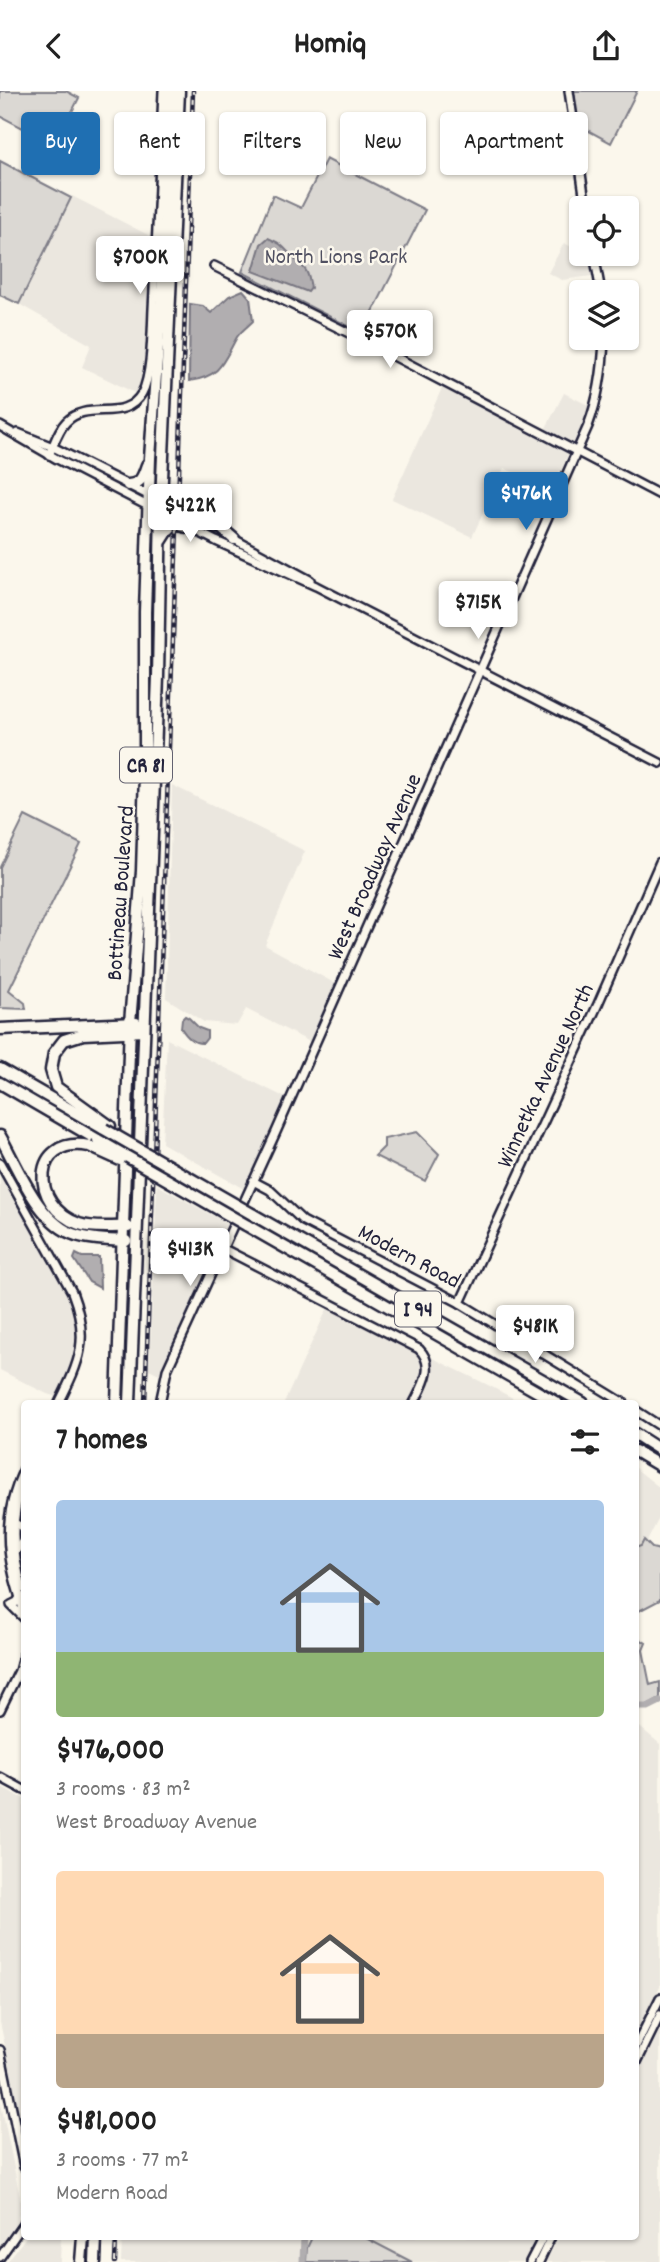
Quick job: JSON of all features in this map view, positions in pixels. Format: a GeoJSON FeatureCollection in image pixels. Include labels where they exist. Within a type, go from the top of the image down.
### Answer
{"type":"FeatureCollection","features":[{"type":"Feature","properties":{"kind":"highway","name":"Bottineau Boulevard"},"geometry":{"type":"LineString","coordinates":[[117,1400],[130,1027],[145,795],[145,599],[150,458],[163,276],[170,91]]}},
{"type":"Feature","properties":{"kind":"highway","name":"Bottineau Boulevard"},"geometry":{"type":"LineString","coordinates":[[130,1400],[161,513],[179,91]]}},
{"type":"Feature","properties":{"kind":"highway"},"geometry":{"type":"LineString","coordinates":[[128,485],[141,480],[150,458]]}},
{"type":"Feature","properties":{"kind":"highway"},"geometry":{"type":"LineString","coordinates":[[162,496],[220,527],[234,539]]}},
{"type":"Feature","properties":{"kind":"highway"},"geometry":{"type":"LineString","coordinates":[[160,544],[175,524],[191,528]]}},
{"type":"Feature","properties":{"kind":"highway"},"geometry":{"type":"LineString","coordinates":[[0,1026],[144,1027]]}},
{"type":"Feature","properties":{"kind":"highway"},"geometry":{"type":"LineString","coordinates":[[107,1128],[59,1090],[52,1079],[51,1064],[57,1048],[64,1040],[83,1034],[130,1027]]}},
{"type":"Feature","properties":{"kind":"highway"},"geometry":{"type":"LineString","coordinates":[[0,1069],[107,1128]]}},
{"type":"Feature","properties":{"kind":"highway","name":"I 94"},"geometry":{"type":"LineString","coordinates":[[0,1083],[94,1143],[212,1205],[552,1400]]}},
{"type":"Feature","properties":{"kind":"highway","name":"I 94"},"geometry":{"type":"LineString","coordinates":[[107,1128],[578,1400]]}},
{"type":"Feature","properties":{"kind":"highway"},"geometry":{"type":"LineString","coordinates":[[0,1136],[40,1207],[55,1224],[83,1237],[136,1242]]}},
{"type":"Feature","properties":{"kind":"highway"},"geometry":{"type":"LineString","coordinates":[[94,1143],[65,1146],[50,1157],[43,1175],[45,1193],[55,1210],[77,1223],[137,1227]]}},
{"type":"Feature","properties":{"kind":"highway"},"geometry":{"type":"LineString","coordinates":[[639,1437],[660,1450]]}},
{"type":"Feature","properties":{"kind":"highway"},"geometry":{"type":"LineString","coordinates":[[639,1453],[660,1466]]}},
{"type":"Feature","properties":{"kind":"highway"},"geometry":{"type":"LineString","coordinates":[[81,2262],[83,2240]]}},
{"type":"Feature","properties":{"kind":"highway"},"geometry":{"type":"LineString","coordinates":[[95,2262],[96,2240]]}},
{"type":"Feature","properties":{"kind":"street"},"geometry":{"type":"LineString","coordinates":[[51,451],[62,428],[73,416],[93,411],[122,409],[134,404],[145,387],[152,339],[163,91]]}},
{"type":"Feature","properties":{"kind":"street"},"geometry":{"type":"LineString","coordinates":[[569,91],[584,196]]}},
{"type":"Feature","properties":{"kind":"street"},"geometry":{"type":"LineString","coordinates":[[214,266],[660,495]]}},
{"type":"Feature","properties":{"kind":"street","name":"West Broadway Avenue"},"geometry":{"type":"LineString","coordinates":[[160,1400],[164,1375],[577,451],[596,403],[603,350]]}},
{"type":"Feature","properties":{"kind":"street"},"geometry":{"type":"LineString","coordinates":[[0,426],[19,433],[149,501],[162,496]]}},
{"type":"Feature","properties":{"kind":"street"},"geometry":{"type":"LineString","coordinates":[[51,451],[128,485],[161,513],[316,586],[660,763]]}},
{"type":"Feature","properties":{"kind":"street"},"geometry":{"type":"LineString","coordinates":[[234,539],[299,573],[316,586]]}},
{"type":"Feature","properties":{"kind":"street","name":"Winnetka Avenue North"},"geometry":{"type":"LineString","coordinates":[[460,1303],[598,1004],[660,862]]}},
{"type":"Feature","properties":{"kind":"street"},"geometry":{"type":"LineString","coordinates":[[0,1163],[72,1292],[81,1324],[81,1343],[75,1370],[61,1400]]}},
{"type":"Feature","properties":{"kind":"street","name":"Modern Road"},"geometry":{"type":"LineString","coordinates":[[253,1181],[270,1190],[303,1221],[460,1303],[619,1400]]}},
{"type":"Feature","properties":{"kind":"street"},"geometry":{"type":"LineString","coordinates":[[222,1248],[422,1352],[427,1360],[427,1375],[415,1400]]}},
{"type":"Feature","properties":{"kind":"street"},"geometry":{"type":"LineString","coordinates":[[639,1413],[660,1426]]}},
{"type":"Feature","properties":{"kind":"street"},"geometry":{"type":"LineString","coordinates":[[21,1480],[11,1522],[9,1556],[21,1589]]}},
{"type":"Feature","properties":{"kind":"street"},"geometry":{"type":"LineString","coordinates":[[13,1511],[21,1489]]}},
{"type":"Feature","properties":{"kind":"street"},"geometry":{"type":"LineString","coordinates":[[13,1511],[21,1516]]}},
{"type":"Feature","properties":{"kind":"street"},"geometry":{"type":"LineString","coordinates":[[11,1522],[21,1527]]}},
{"type":"Feature","properties":{"kind":"street"},"geometry":{"type":"LineString","coordinates":[[11,1522],[21,1585]]}},
{"type":"Feature","properties":{"kind":"street"},"geometry":{"type":"LineString","coordinates":[[15,1555],[21,1542]]}},
{"type":"Feature","properties":{"kind":"street"},"geometry":{"type":"LineString","coordinates":[[21,1597],[11,1605],[21,1612]]}},
{"type":"Feature","properties":{"kind":"street"},"geometry":{"type":"LineString","coordinates":[[0,1710],[21,1664]]}},
{"type":"Feature","properties":{"kind":"street"},"geometry":{"type":"LineString","coordinates":[[0,1777],[21,1788]]}},
{"type":"Feature","properties":{"kind":"street"},"geometry":{"type":"LineString","coordinates":[[639,2040],[660,1998]]}},
{"type":"Feature","properties":{"kind":"street"},"geometry":{"type":"LineString","coordinates":[[639,2058],[660,2015]]}},
{"type":"Feature","properties":{"kind":"street"},"geometry":{"type":"LineString","coordinates":[[0,2050],[21,2152]]}},
{"type":"Feature","properties":{"kind":"street"},"geometry":{"type":"LineString","coordinates":[[0,2257],[21,2227]]}},
{"type":"Feature","properties":{"kind":"street"},"geometry":{"type":"LineString","coordinates":[[530,2262],[541,2240]]}},
{"type":"Feature","properties":{"kind":"street"},"geometry":{"type":"LineString","coordinates":[[539,2262],[550,2240]]}},
{"type":"Feature","properties":{"kind":"shaded area"},"geometry":{"type":"Polygon","coordinates":[[[72,196],[154,238],[145,377],[139,395],[82,367],[91,345],[19,304],[72,196]]]}},
{"type":"Feature","properties":{"kind":"shaded area"},"geometry":{"type":"Polygon","coordinates":[[[268,238],[281,245],[305,269],[311,288],[308,292],[253,271],[261,244],[268,238]]]}},
{"type":"Feature","properties":{"kind":"shaded area"},"geometry":{"type":"Polygon","coordinates":[[[564,243],[569,246],[569,266],[590,266],[592,276],[562,280],[548,273],[564,243]]]}},
{"type":"Feature","properties":{"kind":"shaded area"},"geometry":{"type":"Polygon","coordinates":[[[243,290],[250,298],[253,321],[238,335],[215,372],[189,381],[190,304],[203,306],[211,313],[229,296],[243,290]]]}},
{"type":"Feature","properties":{"kind":"shaded area"},"geometry":{"type":"Polygon","coordinates":[[[442,388],[568,454],[553,490],[504,468],[472,537],[392,499],[442,388]]]}},
{"type":"Feature","properties":{"kind":"shaded area"},"geometry":{"type":"Polygon","coordinates":[[[564,393],[590,406],[574,444],[545,430],[564,393]]]}},
{"type":"Feature","properties":{"kind":"shaded area"},"geometry":{"type":"Polygon","coordinates":[[[172,785],[305,851],[265,945],[336,984],[310,1042],[246,1009],[237,1025],[204,1022],[166,998],[172,785]]]}},
{"type":"Feature","properties":{"kind":"shaded area"},"geometry":{"type":"Polygon","coordinates":[[[185,1016],[207,1031],[207,1038],[203,1043],[193,1041],[181,1028],[185,1016]]]}},
{"type":"Feature","properties":{"kind":"shaded area"},"geometry":{"type":"Polygon","coordinates":[[[167,1039],[286,1098],[244,1189],[162,1143],[167,1039]]]}},
{"type":"Feature","properties":{"kind":"shaded area"},"geometry":{"type":"Polygon","coordinates":[[[0,1174],[65,1289],[76,1318],[78,1335],[74,1364],[57,1397],[0,1370],[0,1174]]]}},
{"type":"Feature","properties":{"kind":"shaded area"},"geometry":{"type":"Polygon","coordinates":[[[157,1185],[230,1225],[159,1374],[149,1369],[157,1185]]]}},
{"type":"Feature","properties":{"kind":"shaded area"},"geometry":{"type":"Polygon","coordinates":[[[76,1254],[82,1257],[99,1257],[100,1288],[89,1282],[74,1259],[76,1254]]]}},
{"type":"Feature","properties":{"kind":"shaded area"},"geometry":{"type":"Polygon","coordinates":[[[328,1307],[516,1400],[285,1400],[328,1307]]]}},
{"type":"Feature","properties":{"kind":"shaded area"},"geometry":{"type":"Polygon","coordinates":[[[639,1471],[660,1488],[660,1516],[639,1557],[639,1471]]]}},
{"type":"Feature","properties":{"kind":"shaded area"},"geometry":{"type":"Polygon","coordinates":[[[639,1726],[660,1744],[660,1987],[639,2030],[639,1726]]]}},
{"type":"Feature","properties":{"kind":"shaded area"},"geometry":{"type":"Polygon","coordinates":[[[0,1786],[21,1797],[21,2124],[0,2022],[0,1786]]]}},
{"type":"Feature","properties":{"kind":"shaded area"},"geometry":{"type":"Polygon","coordinates":[[[660,2030],[660,2262],[546,2262],[557,2240],[639,2240],[639,2072],[660,2030]]]}},
{"type":"Feature","properties":{"kind":"shaded area"},"geometry":{"type":"Polygon","coordinates":[[[0,2099],[21,2202],[18,2220],[0,2247],[0,2099]]]}},
{"type":"Feature","properties":{"kind":"shaded area"},"geometry":{"type":"Polygon","coordinates":[[[24,2240],[61,2240],[60,2262],[7,2262],[24,2240]]]}},
{"type":"Feature","properties":{"kind":"shaded area"},"geometry":{"type":"Polygon","coordinates":[[[122,2240],[302,2240],[300,2262],[121,2262],[122,2240]]]}},
{"type":"Feature","properties":{"kind":"shaded area"},"geometry":{"type":"Polygon","coordinates":[[[359,2240],[536,2240],[525,2262],[406,2262],[359,2240]]]}},
{"type":"Feature","properties":{"kind":"green space"},"geometry":{"type":"Polygon","coordinates":[[[0,91],[66,91],[79,98],[72,112],[21,112],[21,127],[0,116],[0,91]]]}},
{"type":"Feature","properties":{"kind":"green space"},"geometry":{"type":"Polygon","coordinates":[[[574,91],[637,91],[611,143],[588,130],[588,112],[576,112],[574,91]]]}},
{"type":"Feature","properties":{"kind":"green space","name":"North Lions Park"},"geometry":{"type":"Polygon","coordinates":[[[326,159],[340,166],[340,175],[357,175],[425,210],[362,333],[242,272],[273,195],[301,208],[318,175],[326,175],[326,159]]]}},
{"type":"Feature","properties":{"kind":"green space"},"geometry":{"type":"Polygon","coordinates":[[[0,161],[21,172],[21,175],[27,175],[71,198],[19,304],[0,295],[0,161]]]}},
{"type":"Feature","properties":{"kind":"green space"},"geometry":{"type":"Polygon","coordinates":[[[25,816],[81,844],[9,990],[25,1003],[26,1009],[0,1008],[0,867],[25,816]]]}},
{"type":"Feature","properties":{"kind":"green space"},"geometry":{"type":"Polygon","coordinates":[[[417,1132],[439,1154],[425,1181],[375,1156],[384,1147],[384,1139],[417,1132]]]}},
{"type":"Feature","properties":{"kind":"green space"},"geometry":{"type":"Polygon","coordinates":[[[644,1540],[652,1548],[660,1550],[660,1600],[639,1611],[639,1547],[644,1540]]]}},
{"type":"Feature","properties":{"kind":"green space"},"geometry":{"type":"Polygon","coordinates":[[[639,1639],[646,1643],[643,1650],[650,1685],[660,1682],[660,1698],[647,1705],[639,1705],[639,1639]]]}},
{"type":"Feature","properties":{"kind":"green space"},"geometry":{"type":"Polygon","coordinates":[[[311,2240],[370,2240],[412,2262],[306,2262],[311,2240]]]}},
{"type":"Feature","properties":{"kind":"waterway"},"geometry":{"type":"LineString","coordinates":[[639,1707],[648,1707],[660,1701]]}},
{"type":"Feature","properties":{"kind":"waterway"},"geometry":{"type":"LineString","coordinates":[[303,2262],[304,2240]]}},
{"type":"Feature","properties":{"kind":"railway"},"geometry":{"type":"LineString","coordinates":[[145,1400],[193,91]]}},
{"type":"Feature","properties":{"kind":"railway"},"geometry":{"type":"LineString","coordinates":[[115,2262],[116,2240]]}}]}
